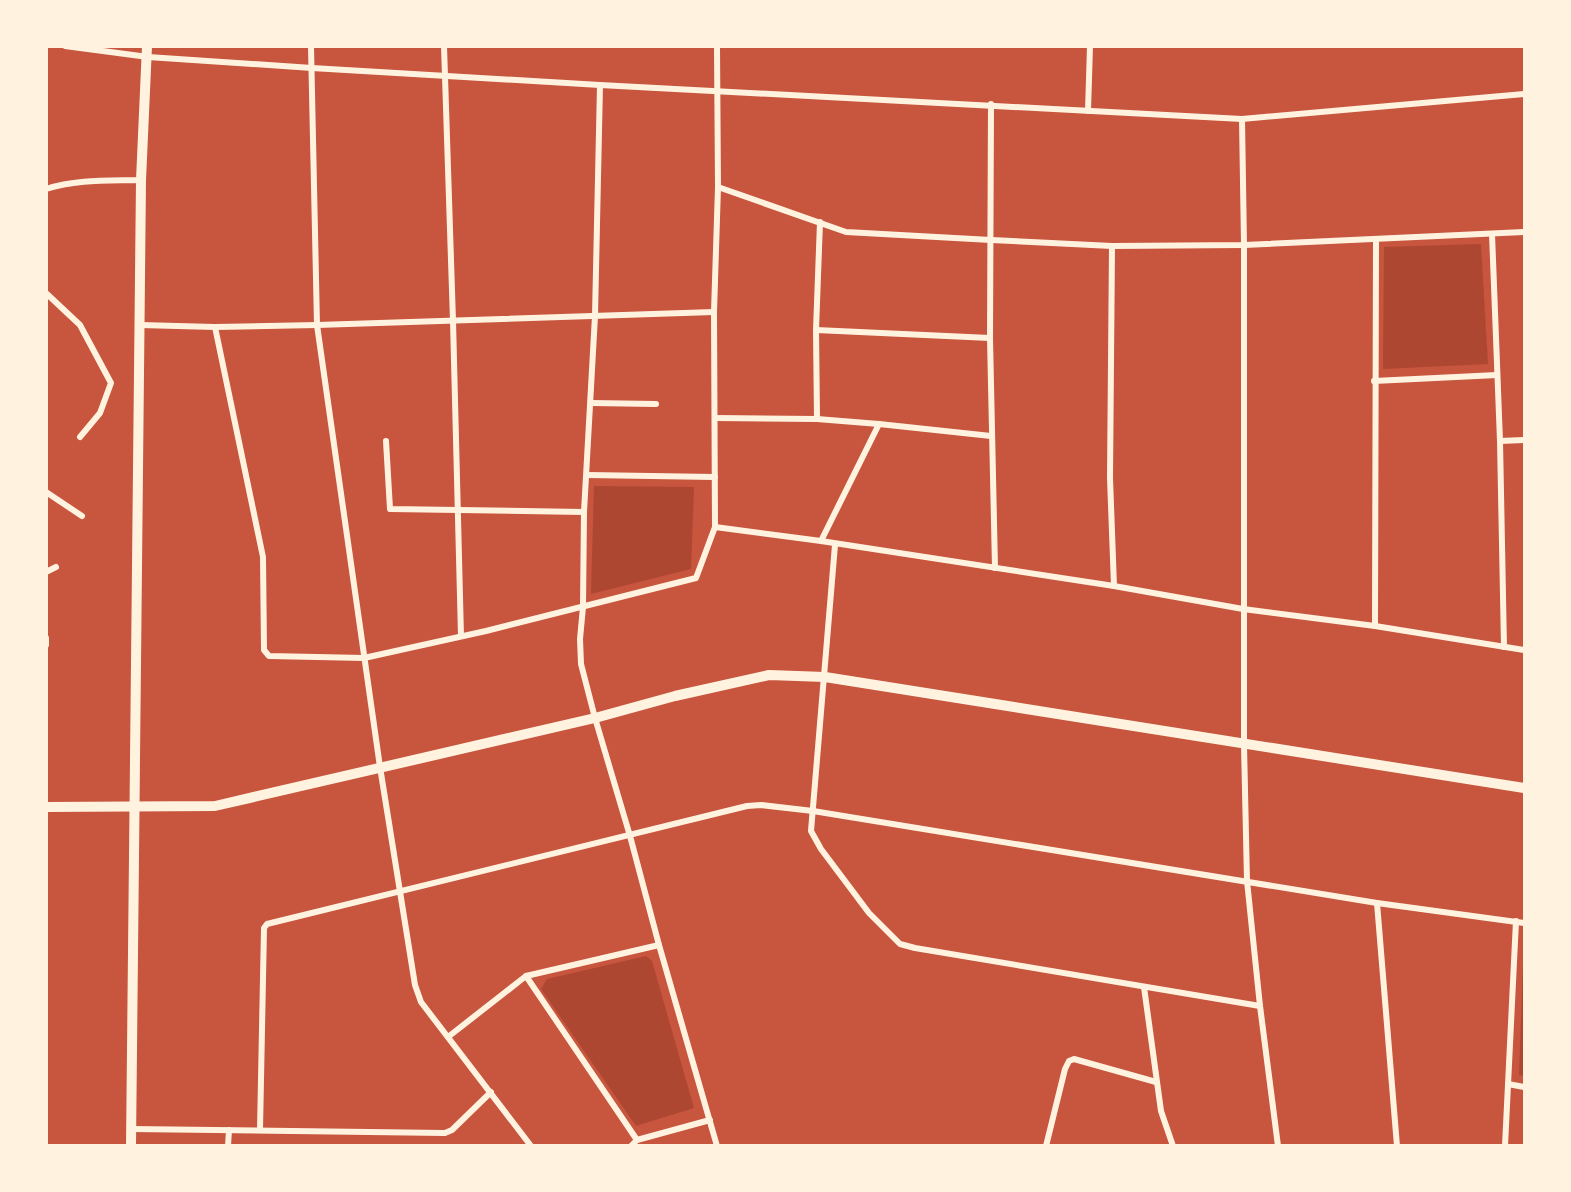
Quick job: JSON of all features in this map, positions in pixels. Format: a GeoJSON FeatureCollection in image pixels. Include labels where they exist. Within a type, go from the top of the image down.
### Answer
{"type":"FeatureCollection","features":[{"type":"Feature","properties":{"kind":"street"},"geometry":{"type":"LineString","coordinates":[[65,46],[312,68],[600,86],[718,90],[1242,119],[1524,94]]}},
{"type":"Feature","properties":{"kind":"street"},"geometry":{"type":"LineString","coordinates":[[311,46],[317,325],[380,767],[417,992],[421,1002],[531,1146]]}},
{"type":"Feature","properties":{"kind":"street"},"geometry":{"type":"LineString","coordinates":[[444,46],[461,636]]}},
{"type":"Feature","properties":{"kind":"street"},"geometry":{"type":"LineString","coordinates":[[215,327],[263,557],[264,650],[269,656],[364,658],[696,578],[715,526],[714,312],[718,187],[717,46]]}},
{"type":"Feature","properties":{"kind":"street"},"geometry":{"type":"LineString","coordinates":[[1088,111],[1090,46]]}},
{"type":"Feature","properties":{"kind":"street"},"geometry":{"type":"LineString","coordinates":[[131,1146],[141,180],[147,52]]}},
{"type":"Feature","properties":{"kind":"street"},"geometry":{"type":"LineString","coordinates":[[600,86],[595,316],[584,512],[583,607],[579,639],[581,664],[717,1146]]}},
{"type":"Feature","properties":{"kind":"street"},"geometry":{"type":"LineString","coordinates":[[991,105],[990,338],[995,568]]}},
{"type":"Feature","properties":{"kind":"street"},"geometry":{"type":"LineString","coordinates":[[1242,119],[1243,609],[1247,880],[1278,1146]]}},
{"type":"Feature","properties":{"kind":"street"},"geometry":{"type":"LineString","coordinates":[[46,189],[58,185],[88,182],[141,180]]}},
{"type":"Feature","properties":{"kind":"street"},"geometry":{"type":"LineString","coordinates":[[718,187],[846,232],[1112,246],[1244,245],[1524,232]]}},
{"type":"Feature","properties":{"kind":"street"},"geometry":{"type":"LineString","coordinates":[[817,419],[816,330],[820,222]]}},
{"type":"Feature","properties":{"kind":"street"},"geometry":{"type":"LineString","coordinates":[[1492,234],[1500,441],[1504,647]]}},
{"type":"Feature","properties":{"kind":"street"},"geometry":{"type":"LineString","coordinates":[[1375,626],[1376,239]]}},
{"type":"Feature","properties":{"kind":"street"},"geometry":{"type":"LineString","coordinates":[[1112,246],[1110,478],[1114,586]]}},
{"type":"Feature","properties":{"kind":"street"},"geometry":{"type":"LineString","coordinates":[[47,294],[80,325],[111,383],[100,413],[80,437]]}},
{"type":"Feature","properties":{"kind":"street"},"geometry":{"type":"LineString","coordinates":[[140,325],[215,327],[317,325],[714,312]]}},
{"type":"Feature","properties":{"kind":"street"},"geometry":{"type":"LineString","coordinates":[[816,330],[990,338]]}},
{"type":"Feature","properties":{"kind":"street"},"geometry":{"type":"LineString","coordinates":[[1374,381],[1497,375]]}},
{"type":"Feature","properties":{"kind":"street"},"geometry":{"type":"LineString","coordinates":[[591,403],[656,404]]}},
{"type":"Feature","properties":{"kind":"street"},"geometry":{"type":"LineString","coordinates":[[715,418],[817,419],[879,423],[991,436]]}},
{"type":"Feature","properties":{"kind":"street"},"geometry":{"type":"LineString","coordinates":[[820,541],[879,423]]}},
{"type":"Feature","properties":{"kind":"street"},"geometry":{"type":"LineString","coordinates":[[1500,441],[1524,440]]}},
{"type":"Feature","properties":{"kind":"street"},"geometry":{"type":"LineString","coordinates":[[386,441],[390,509],[584,512]]}},
{"type":"Feature","properties":{"kind":"street"},"geometry":{"type":"LineString","coordinates":[[587,475],[715,477]]}},
{"type":"Feature","properties":{"kind":"street"},"geometry":{"type":"LineString","coordinates":[[46,492],[82,516]]}},
{"type":"Feature","properties":{"kind":"street"},"geometry":{"type":"LineString","coordinates":[[715,526],[1114,586],[1243,609],[1375,626],[1524,650]]}},
{"type":"Feature","properties":{"kind":"street"},"geometry":{"type":"LineString","coordinates":[[835,544],[811,831],[821,849],[869,913],[900,944],[915,948],[1260,1006]]}},
{"type":"Feature","properties":{"kind":"street"},"geometry":{"type":"LineString","coordinates":[[46,572],[56,567]]}},
{"type":"Feature","properties":{"kind":"street"},"geometry":{"type":"LineString","coordinates":[[46,638],[46,645]]}},
{"type":"Feature","properties":{"kind":"street"},"geometry":{"type":"LineString","coordinates":[[46,807],[214,806],[595,718],[675,696],[769,675],[825,677],[1524,788]]}},
{"type":"Feature","properties":{"kind":"street"},"geometry":{"type":"LineString","coordinates":[[260,1130],[264,928],[267,924],[754,806],[813,811],[1377,903],[1524,923]]}},
{"type":"Feature","properties":{"kind":"street"},"geometry":{"type":"LineString","coordinates":[[1377,903],[1397,1146]]}},
{"type":"Feature","properties":{"kind":"street"},"geometry":{"type":"LineString","coordinates":[[1505,1146],[1516,921]]}},
{"type":"Feature","properties":{"kind":"street"},"geometry":{"type":"LineString","coordinates":[[448,1037],[526,976],[659,945]]}},
{"type":"Feature","properties":{"kind":"street"},"geometry":{"type":"LineString","coordinates":[[526,976],[637,1140]]}},
{"type":"Feature","properties":{"kind":"street"},"geometry":{"type":"LineString","coordinates":[[1144,987],[1161,1111],[1173,1146]]}},
{"type":"Feature","properties":{"kind":"street"},"geometry":{"type":"LineString","coordinates":[[1046,1146],[1069,1061],[1074,1059],[1156,1082]]}},
{"type":"Feature","properties":{"kind":"street"},"geometry":{"type":"LineString","coordinates":[[1508,1084],[1524,1087]]}},
{"type":"Feature","properties":{"kind":"street"},"geometry":{"type":"LineString","coordinates":[[131,1129],[445,1133],[452,1130],[491,1092]]}},
{"type":"Feature","properties":{"kind":"street"},"geometry":{"type":"LineString","coordinates":[[631,1146],[637,1140],[710,1120]]}},
{"type":"Feature","properties":{"kind":"street"},"geometry":{"type":"LineString","coordinates":[[228,1146],[229,1130]]}},
{"type":"Feature","properties":{"kind":"shaded area"},"geometry":{"type":"Polygon","coordinates":[[[1481,244],[1488,364],[1383,369],[1384,247],[1481,244]]]}},
{"type":"Feature","properties":{"kind":"shaded area"},"geometry":{"type":"Polygon","coordinates":[[[594,486],[694,487],[691,569],[591,594],[594,486]]]}},
{"type":"Feature","properties":{"kind":"shaded area"},"geometry":{"type":"Polygon","coordinates":[[[1524,934],[1524,1076],[1519,1075],[1524,934]]]}},
{"type":"Feature","properties":{"kind":"shaded area"},"geometry":{"type":"Polygon","coordinates":[[[646,956],[652,961],[694,1108],[636,1126],[541,989],[547,979],[646,956]]]}}]}
